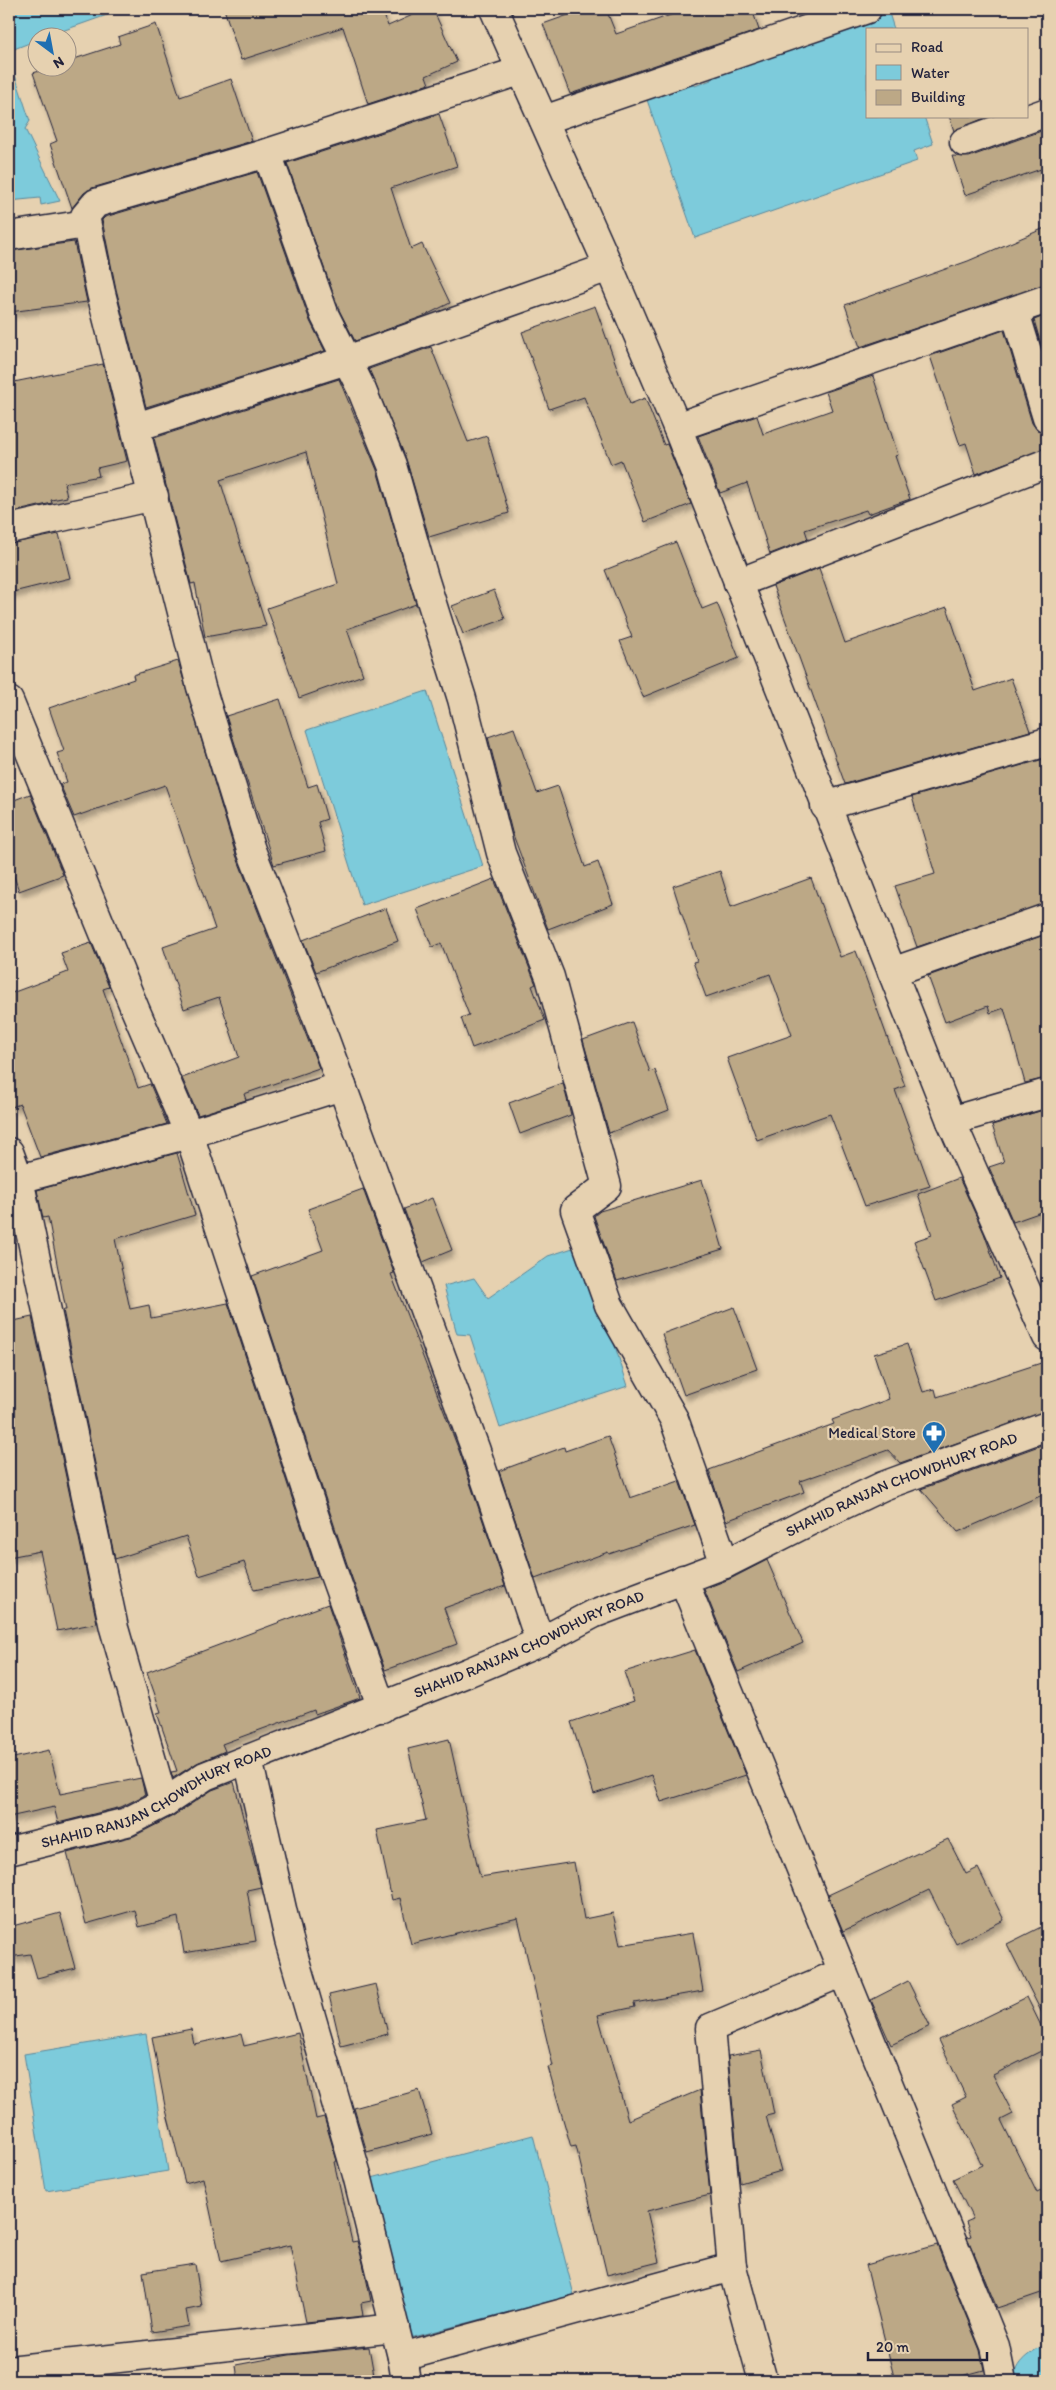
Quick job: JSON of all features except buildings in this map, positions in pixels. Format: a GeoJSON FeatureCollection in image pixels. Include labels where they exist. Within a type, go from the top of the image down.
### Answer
{"type":"FeatureCollection","features":[{"type":"Feature","properties":{"kind":"street"},"geometry":{"type":"LineString","coordinates":[[494,9],[520,71],[610,267],[677,427],[825,806],[951,1121],[1038,1288],[1047,1337]]}},
{"type":"Feature","properties":{"kind":"street"},"geometry":{"type":"LineString","coordinates":[[544,120],[867,9]]}},
{"type":"Feature","properties":{"kind":"street"},"geometry":{"type":"LineString","coordinates":[[520,71],[267,153],[96,203],[85,216],[101,293],[201,687],[251,850],[342,1086],[475,1448],[540,1642]]}},
{"type":"Feature","properties":{"kind":"street"},"geometry":{"type":"LineString","coordinates":[[964,142],[1047,112]]}},
{"type":"Feature","properties":{"kind":"street"},"geometry":{"type":"LineString","coordinates":[[267,153],[325,316],[361,388],[392,465],[424,578],[462,699],[501,853],[550,977],[607,1186],[575,1210],[609,1305],[674,1419],[725,1564]]}},
{"type":"Feature","properties":{"kind":"street"},"geometry":{"type":"LineString","coordinates":[[9,236],[86,224]]}},
{"type":"Feature","properties":{"kind":"street"},"geometry":{"type":"LineString","coordinates":[[136,426],[347,360],[610,267]]}},
{"type":"Feature","properties":{"kind":"street"},"geometry":{"type":"LineString","coordinates":[[677,427],[1047,299]]}},
{"type":"Feature","properties":{"kind":"street"},"geometry":{"type":"LineString","coordinates":[[1014,312],[1047,418]]}},
{"type":"Feature","properties":{"kind":"street"},"geometry":{"type":"LineString","coordinates":[[738,583],[1047,463]]}},
{"type":"Feature","properties":{"kind":"street"},"geometry":{"type":"LineString","coordinates":[[9,528],[154,496]]}},
{"type":"Feature","properties":{"kind":"street"},"geometry":{"type":"LineString","coordinates":[[9,700],[20,756],[135,1008],[189,1134],[332,1569],[382,1708]]}},
{"type":"Feature","properties":{"kind":"street"},"geometry":{"type":"LineString","coordinates":[[825,806],[1047,742]]}},
{"type":"Feature","properties":{"kind":"street"},"geometry":{"type":"LineString","coordinates":[[892,972],[1047,918]]}},
{"type":"Feature","properties":{"kind":"street"},"geometry":{"type":"LineString","coordinates":[[19,1179],[189,1134],[342,1086]]}},
{"type":"Feature","properties":{"kind":"street"},"geometry":{"type":"LineString","coordinates":[[951,1121],[1047,1093]]}},
{"type":"Feature","properties":{"kind":"street"},"geometry":{"type":"LineString","coordinates":[[9,1152],[19,1179],[114,1628],[164,1803]]}},
{"type":"Feature","properties":{"kind":"street","name":"SHAHID RANJAN CHOWDHURY ROAD"},"geometry":{"type":"LineString","coordinates":[[9,1851],[127,1822],[164,1803],[205,1776],[382,1708],[540,1642],[593,1614],[725,1564],[884,1486],[1047,1426]]}},
{"type":"Feature","properties":{"kind":"street"},"geometry":{"type":"LineString","coordinates":[[684,1579],[995,2346],[1002,2381]]}},
{"type":"Feature","properties":{"kind":"street"},"geometry":{"type":"LineString","coordinates":[[248,1759],[289,1940],[357,2174],[404,2369],[732,2267]]}},
{"type":"Feature","properties":{"kind":"street"},"geometry":{"type":"LineString","coordinates":[[763,2381],[732,2267],[710,2028],[843,1972]]}},
{"type":"Feature","properties":{"kind":"street"},"geometry":{"type":"LineString","coordinates":[[9,2370],[395,2328]]}},
{"type":"Feature","properties":{"kind":"water"},"geometry":{"type":"Polygon","coordinates":[[[9,9],[124,9],[70,28],[28,28],[28,44],[9,51],[9,9]]]}},
{"type":"Feature","properties":{"kind":"water"},"geometry":{"type":"Polygon","coordinates":[[[889,13],[894,28],[866,28],[866,118],[925,118],[933,144],[914,151],[917,161],[695,238],[646,97],[693,81],[695,86],[711,80],[710,76],[889,13]]]}},
{"type":"Feature","properties":{"kind":"water"},"geometry":{"type":"Polygon","coordinates":[[[9,57],[30,121],[25,129],[60,201],[41,205],[40,198],[9,201],[9,57]]]}},
{"type":"Feature","properties":{"kind":"water"},"geometry":{"type":"Polygon","coordinates":[[[427,691],[483,866],[362,905],[307,730],[427,691]]]}},
{"type":"Feature","properties":{"kind":"water"},"geometry":{"type":"Polygon","coordinates":[[[582,1245],[628,1386],[500,1428],[470,1335],[457,1334],[444,1286],[474,1278],[488,1298],[548,1256],[582,1245]]]}},
{"type":"Feature","properties":{"kind":"water"},"geometry":{"type":"Polygon","coordinates":[[[146,2034],[168,2171],[46,2191],[24,2054],[146,2034]]]}},
{"type":"Feature","properties":{"kind":"water"},"geometry":{"type":"Polygon","coordinates":[[[533,2135],[574,2295],[410,2338],[368,2179],[533,2135]]]}},
{"type":"Feature","properties":{"kind":"water"},"geometry":{"type":"Polygon","coordinates":[[[1047,2344],[1047,2381],[1014,2381],[1017,2368],[1024,2358],[1047,2344]]]}},
{"type":"Feature","properties":{"kind":"place","name":"Medical Store"},"geometry":{"type":"Point","coordinates":[934,1454]}}]}
